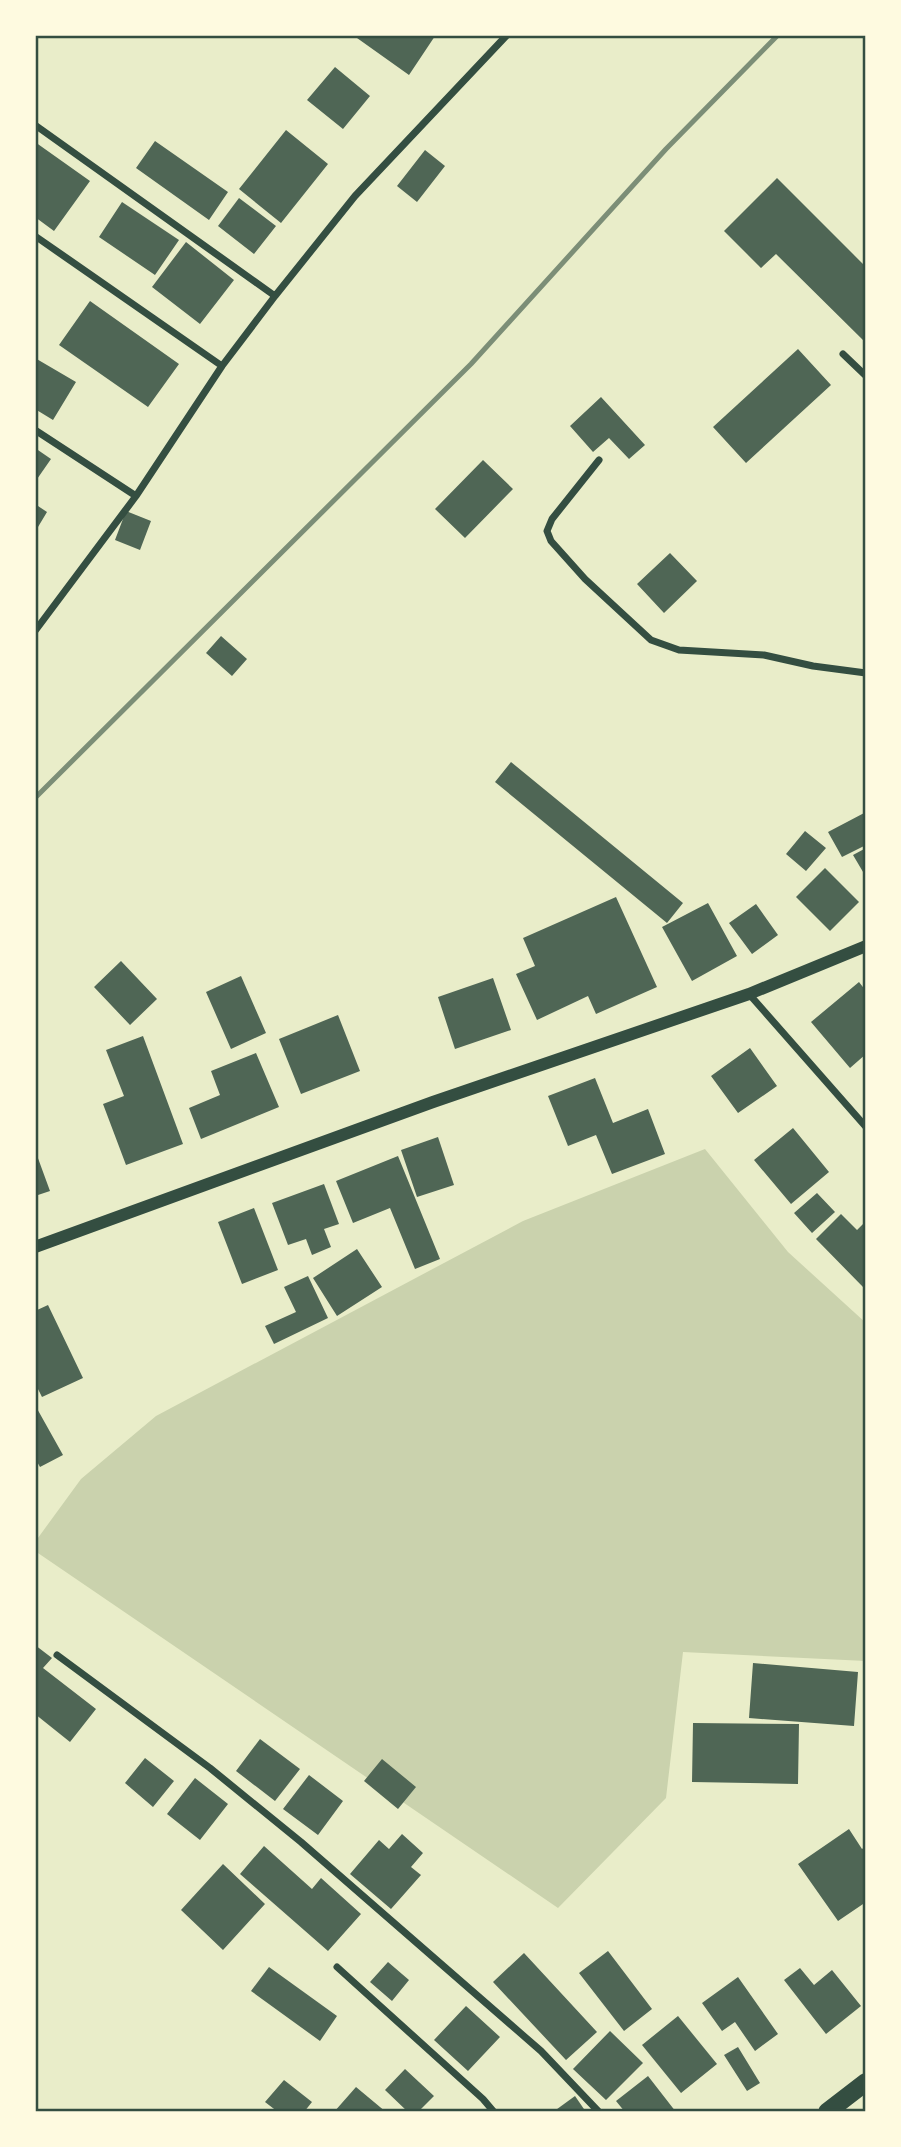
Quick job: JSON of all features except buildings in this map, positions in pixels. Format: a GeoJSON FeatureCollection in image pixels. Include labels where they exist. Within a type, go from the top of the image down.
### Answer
{"type":"FeatureCollection","features":[{"type":"Feature","properties":{"kind":"main road"},"geometry":{"type":"LineString","coordinates":[[827,2112],[866,2082]]}},
{"type":"Feature","properties":{"kind":"street"},"geometry":{"type":"LineString","coordinates":[[35,632],[136,496],[222,366],[275,296],[355,196],[507,35]]}},
{"type":"Feature","properties":{"kind":"street"},"geometry":{"type":"LineString","coordinates":[[35,125],[275,296]]}},
{"type":"Feature","properties":{"kind":"street"},"geometry":{"type":"LineString","coordinates":[[35,236],[222,366]]}},
{"type":"Feature","properties":{"kind":"street"},"geometry":{"type":"LineString","coordinates":[[843,354],[866,376]]}},
{"type":"Feature","properties":{"kind":"street"},"geometry":{"type":"LineString","coordinates":[[35,430],[136,496]]}},
{"type":"Feature","properties":{"kind":"street"},"geometry":{"type":"LineString","coordinates":[[599,460],[552,519],[547,531],[551,541],[585,579],[651,640],[679,650],[764,655],[813,666],[866,673]]}},
{"type":"Feature","properties":{"kind":"street"},"geometry":{"type":"LineString","coordinates":[[35,1247],[433,1102],[749,994],[866,946]]}},
{"type":"Feature","properties":{"kind":"street"},"geometry":{"type":"LineString","coordinates":[[749,994],[866,1127]]}},
{"type":"Feature","properties":{"kind":"street"},"geometry":{"type":"LineString","coordinates":[[57,1655],[210,1768],[301,1842],[541,2051],[599,2112]]}},
{"type":"Feature","properties":{"kind":"street"},"geometry":{"type":"LineString","coordinates":[[337,1967],[494,2112]]}},
{"type":"Feature","properties":{"kind":"green space"},"geometry":{"type":"Polygon","coordinates":[[[705,1149],[788,1252],[866,1323],[866,1661],[683,1652],[666,1798],[558,1908],[35,1551],[35,1542],[81,1479],[156,1416],[523,1221],[705,1149]]]}},
{"type":"Feature","properties":{"kind":"railway"},"geometry":{"type":"LineString","coordinates":[[35,798],[471,364],[666,149],[778,35]]}}]}
